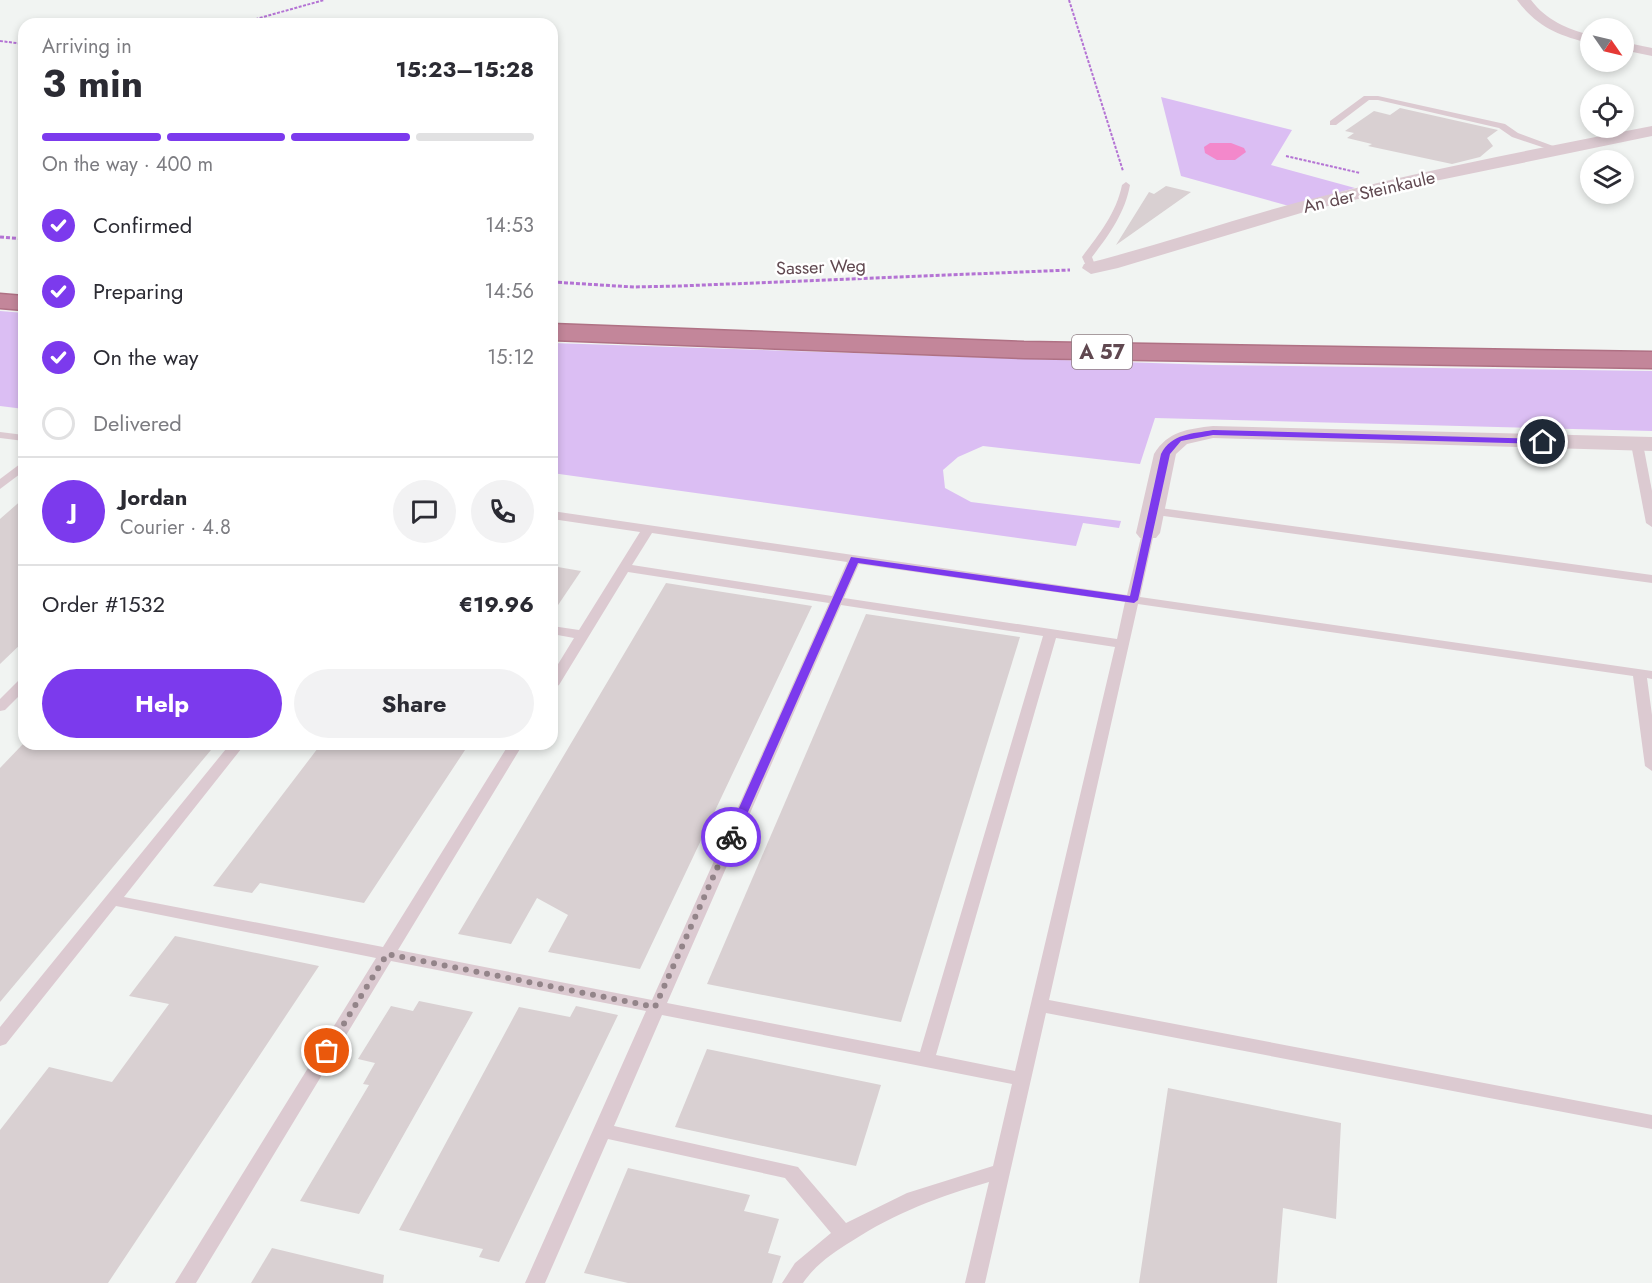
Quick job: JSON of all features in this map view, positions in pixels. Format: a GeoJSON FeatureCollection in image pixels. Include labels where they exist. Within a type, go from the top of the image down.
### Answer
{"type":"FeatureCollection","features":[{"type":"Feature","properties":{"kind":"highway"},"geometry":{"type":"LineString","coordinates":[[0,285],[18,286]]}},
{"type":"Feature","properties":{"kind":"highway"},"geometry":{"type":"LineString","coordinates":[[0,301],[18,302]]}},
{"type":"Feature","properties":{"kind":"highway","name":"A 57"},"geometry":{"type":"LineString","coordinates":[[558,316],[1151,337],[1652,344]]}},
{"type":"Feature","properties":{"kind":"highway","name":"A 57"},"geometry":{"type":"LineString","coordinates":[[558,332],[1070,351],[1652,360]]}},
{"type":"Feature","properties":{"kind":"street"},"geometry":{"type":"LineString","coordinates":[[1524,0],[1540,21],[1580,36]]}},
{"type":"Feature","properties":{"kind":"street"},"geometry":{"type":"LineString","coordinates":[[1634,48],[1652,52]]}},
{"type":"Feature","properties":{"kind":"street","name":"An der Steinkaule"},"geometry":{"type":"LineString","coordinates":[[1091,268],[1131,260],[1305,206],[1652,131]]}},
{"type":"Feature","properties":{"kind":"street"},"geometry":{"type":"LineString","coordinates":[[1148,533],[1165,454],[1170,445],[1189,435],[1213,432],[1644,444]]}},
{"type":"Feature","properties":{"kind":"lane"},"geometry":{"type":"LineString","coordinates":[[1333,123],[1366,98],[1378,98],[1502,126],[1515,135],[1560,150]]}},
{"type":"Feature","properties":{"kind":"lane"},"geometry":{"type":"LineString","coordinates":[[1091,268],[1087,257],[1111,226],[1123,204],[1125,185]]}},
{"type":"Feature","properties":{"kind":"lane"},"geometry":{"type":"LineString","coordinates":[[0,435],[18,437]]}},
{"type":"Feature","properties":{"kind":"lane"},"geometry":{"type":"LineString","coordinates":[[1644,444],[1652,523]]}},
{"type":"Feature","properties":{"kind":"lane"},"geometry":{"type":"LineString","coordinates":[[0,485],[18,470]]}},
{"type":"Feature","properties":{"kind":"lane"},"geometry":{"type":"LineString","coordinates":[[1153,511],[1652,579]]}},
{"type":"Feature","properties":{"kind":"lane"},"geometry":{"type":"LineString","coordinates":[[558,516],[1646,674],[1652,766]]}},
{"type":"Feature","properties":{"kind":"lane"},"geometry":{"type":"LineString","coordinates":[[558,675],[648,529]]}},
{"type":"Feature","properties":{"kind":"lane"},"geometry":{"type":"LineString","coordinates":[[975,1283],[1148,533]]}},
{"type":"Feature","properties":{"kind":"lane"},"geometry":{"type":"LineString","coordinates":[[535,1283],[655,1007],[855,559]]}},
{"type":"Feature","properties":{"kind":"lane"},"geometry":{"type":"LineString","coordinates":[[624,568],[1124,644]]}},
{"type":"Feature","properties":{"kind":"lane"},"geometry":{"type":"LineString","coordinates":[[558,631],[583,635]]}},
{"type":"Feature","properties":{"kind":"lane"},"geometry":{"type":"LineString","coordinates":[[926,1060],[1051,632]]}},
{"type":"Feature","properties":{"kind":"lane"},"geometry":{"type":"LineString","coordinates":[[0,707],[18,689]]}},
{"type":"Feature","properties":{"kind":"lane"},"geometry":{"type":"LineString","coordinates":[[0,1039],[233,750]]}},
{"type":"Feature","properties":{"kind":"lane"},"geometry":{"type":"LineString","coordinates":[[185,1283],[512,750]]}},
{"type":"Feature","properties":{"kind":"lane"},"geometry":{"type":"LineString","coordinates":[[112,900],[1023,1079]]}},
{"type":"Feature","properties":{"kind":"lane"},"geometry":{"type":"LineString","coordinates":[[1040,1005],[1652,1122]]}},
{"type":"Feature","properties":{"kind":"lane"},"geometry":{"type":"LineString","coordinates":[[603,1131],[791,1172],[845,1235]]}},
{"type":"Feature","properties":{"kind":"lane"},"geometry":{"type":"LineString","coordinates":[[792,1283],[821,1249],[884,1212],[930,1192],[1001,1171]]}},
{"type":"Feature","properties":{"kind":"path"},"geometry":{"type":"LineString","coordinates":[[260,18],[324,0]]}},
{"type":"Feature","properties":{"kind":"path"},"geometry":{"type":"LineString","coordinates":[[1070,0],[1125,185]]}},
{"type":"Feature","properties":{"kind":"path"},"geometry":{"type":"LineString","coordinates":[[0,42],[18,44]]}},
{"type":"Feature","properties":{"kind":"path"},"geometry":{"type":"LineString","coordinates":[[1286,156],[1317,161],[1369,175]]}},
{"type":"Feature","properties":{"kind":"path"},"geometry":{"type":"LineString","coordinates":[[0,237],[18,238]]}},
{"type":"Feature","properties":{"kind":"path","name":"Sasser Weg"},"geometry":{"type":"LineString","coordinates":[[558,282],[668,286],[1038,274],[1091,268]]}},
{"type":"Feature","properties":{"kind":"shaded area"},"geometry":{"type":"Polygon","coordinates":[[[1161,97],[1292,130],[1271,165],[1355,188],[1289,206],[1181,176],[1161,97]]]}},
{"type":"Feature","properties":{"kind":"shaded area"},"geometry":{"type":"Polygon","coordinates":[[[1210,143],[1231,143],[1244,148],[1246,152],[1235,160],[1217,160],[1205,153],[1204,147],[1210,143]]]}},
{"type":"Feature","properties":{"kind":"shaded area"},"geometry":{"type":"Polygon","coordinates":[[[0,311],[18,312],[18,408],[0,406],[0,311]]]}},
{"type":"Feature","properties":{"kind":"shaded area"},"geometry":{"type":"Polygon","coordinates":[[[558,343],[1213,365],[1652,371],[1652,431],[1155,418],[1140,464],[983,446],[958,457],[943,470],[945,488],[971,502],[1121,521],[1119,528],[1083,523],[1076,546],[558,474],[558,343]]]}},
{"type":"Feature","properties":{"kind":"building"},"geometry":{"type":"Polygon","coordinates":[[[1400,108],[1498,130],[1487,138],[1493,146],[1480,157],[1452,164],[1368,146],[1372,144],[1347,138],[1354,133],[1345,131],[1374,111],[1390,115],[1400,108]]]}},
{"type":"Feature","properties":{"kind":"building"},"geometry":{"type":"Polygon","coordinates":[[[1166,186],[1191,192],[1116,245],[1149,192],[1154,194],[1166,186]]]}},
{"type":"Feature","properties":{"kind":"building"},"geometry":{"type":"Polygon","coordinates":[[[18,503],[18,647],[0,664],[0,519],[18,503]]]}},
{"type":"Feature","properties":{"kind":"building"},"geometry":{"type":"Polygon","coordinates":[[[558,567],[581,571],[558,605],[558,567]]]}},
{"type":"Feature","properties":{"kind":"building"},"geometry":{"type":"Polygon","coordinates":[[[666,583],[812,606],[640,969],[548,952],[568,915],[537,898],[511,944],[458,934],[666,583]]]}},
{"type":"Feature","properties":{"kind":"building"},"geometry":{"type":"Polygon","coordinates":[[[866,614],[1020,637],[901,1022],[707,984],[866,614]]]}},
{"type":"Feature","properties":{"kind":"building"},"geometry":{"type":"Polygon","coordinates":[[[18,749],[211,750],[0,1002],[0,768],[18,749]]]}},
{"type":"Feature","properties":{"kind":"building"},"geometry":{"type":"Polygon","coordinates":[[[316,750],[465,750],[364,903],[260,883],[252,893],[213,886],[316,750]]]}},
{"type":"Feature","properties":{"kind":"building"},"geometry":{"type":"Polygon","coordinates":[[[175,936],[319,966],[108,1283],[0,1283],[0,1130],[49,1067],[112,1082],[169,1004],[129,996],[175,936]]]}},
{"type":"Feature","properties":{"kind":"building"},"geometry":{"type":"Polygon","coordinates":[[[419,1001],[473,1012],[359,1214],[300,1201],[369,1085],[363,1084],[375,1063],[358,1059],[391,1006],[413,1011],[419,1001]]]}},
{"type":"Feature","properties":{"kind":"building"},"geometry":{"type":"Polygon","coordinates":[[[576,1006],[618,1015],[499,1262],[479,1257],[483,1249],[399,1230],[519,1007],[570,1017],[576,1006]]]}},
{"type":"Feature","properties":{"kind":"building"},"geometry":{"type":"Polygon","coordinates":[[[707,1049],[881,1085],[856,1166],[675,1127],[707,1049]]]}},
{"type":"Feature","properties":{"kind":"building"},"geometry":{"type":"Polygon","coordinates":[[[1168,1088],[1341,1123],[1336,1219],[1283,1208],[1277,1283],[1139,1283],[1168,1088]]]}},
{"type":"Feature","properties":{"kind":"building"},"geometry":{"type":"Polygon","coordinates":[[[628,1168],[750,1195],[744,1211],[779,1219],[768,1253],[781,1256],[772,1283],[628,1283],[584,1273],[628,1168]]]}},
{"type":"Feature","properties":{"kind":"building"},"geometry":{"type":"Polygon","coordinates":[[[272,1248],[384,1275],[383,1283],[251,1283],[272,1248]]]}},
{"type":"Feature","properties":{"kind":"way so far"},"geometry":{"type":"LineString","coordinates":[[327,1051],[387,954],[655,1007],[731,837]]}},
{"type":"Feature","properties":{"kind":"route"},"geometry":{"type":"LineString","coordinates":[[731,837],[855,559],[1134,600],[1165,454],[1170,445],[1178,439],[1213,432],[1543,442]]}}]}
